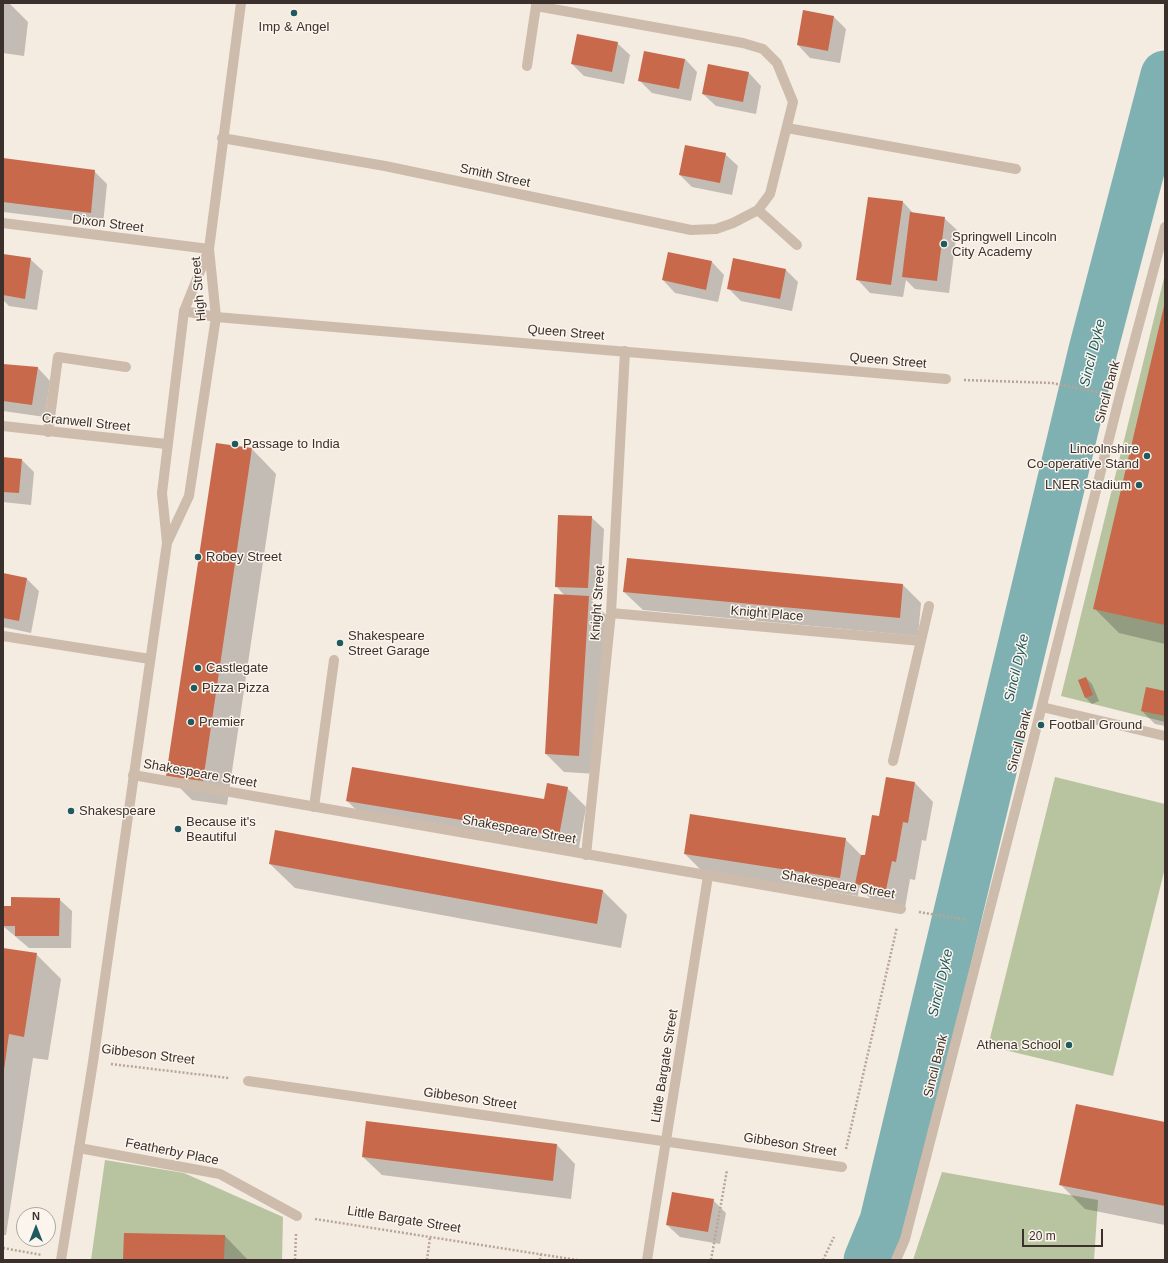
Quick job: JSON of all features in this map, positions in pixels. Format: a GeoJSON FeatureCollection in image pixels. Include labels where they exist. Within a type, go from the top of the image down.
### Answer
{"type":"FeatureCollection","features":[{"type":"Feature","properties":{"kind":"street"},"geometry":{"type":"LineString","coordinates":[[209,249],[222,138],[241,3]]}},
{"type":"Feature","properties":{"kind":"street"},"geometry":{"type":"LineString","coordinates":[[527,66],[536,5]]}},
{"type":"Feature","properties":{"kind":"street","name":"Smith Street"},"geometry":{"type":"LineString","coordinates":[[222,138],[385,166],[691,230],[716,229],[733,223],[758,210],[770,194],[793,102],[777,63],[763,49],[743,43],[536,5]]}},
{"type":"Feature","properties":{"kind":"street"},"geometry":{"type":"LineString","coordinates":[[787,128],[1016,169]]}},
{"type":"Feature","properties":{"kind":"street"},"geometry":{"type":"LineString","coordinates":[[758,210],[797,245]]}},
{"type":"Feature","properties":{"kind":"street","name":"Dixon Street"},"geometry":{"type":"LineString","coordinates":[[3,223],[209,249]]}},
{"type":"Feature","properties":{"kind":"street","name":"Sincil Bank"},"geometry":{"type":"LineString","coordinates":[[896,1260],[905,1239],[1042,707],[1120,395],[1165,227]]}},
{"type":"Feature","properties":{"kind":"street","name":"High Street"},"geometry":{"type":"LineString","coordinates":[[167,543],[162,493],[166,444],[184,311],[209,249]]}},
{"type":"Feature","properties":{"kind":"street","name":"High Street"},"geometry":{"type":"LineString","coordinates":[[167,543],[189,496],[216,317],[209,249]]}},
{"type":"Feature","properties":{"kind":"street","name":"Queen Street"},"geometry":{"type":"LineString","coordinates":[[184,311],[216,317],[946,379]]}},
{"type":"Feature","properties":{"kind":"street","name":"Knight Street"},"geometry":{"type":"LineString","coordinates":[[586,855],[611,613],[625,351]]}},
{"type":"Feature","properties":{"kind":"street"},"geometry":{"type":"LineString","coordinates":[[48,432],[58,357],[126,367]]}},
{"type":"Feature","properties":{"kind":"street","name":"Cranwell Street"},"geometry":{"type":"LineString","coordinates":[[3,426],[166,444]]}},
{"type":"Feature","properties":{"kind":"street"},"geometry":{"type":"LineString","coordinates":[[61,1259],[80,1148],[167,543]]}},
{"type":"Feature","properties":{"kind":"street"},"geometry":{"type":"LineString","coordinates":[[894,761],[929,606]]}},
{"type":"Feature","properties":{"kind":"street","name":"Knight Place"},"geometry":{"type":"LineString","coordinates":[[611,613],[921,641]]}},
{"type":"Feature","properties":{"kind":"street"},"geometry":{"type":"LineString","coordinates":[[3,636],[150,659]]}},
{"type":"Feature","properties":{"kind":"street"},"geometry":{"type":"LineString","coordinates":[[314,808],[334,660]]}},
{"type":"Feature","properties":{"kind":"street"},"geometry":{"type":"LineString","coordinates":[[1042,707],[1088,716],[1165,736]]}},
{"type":"Feature","properties":{"kind":"street","name":"Shakespeare Street"},"geometry":{"type":"LineString","coordinates":[[133,775],[314,808],[906,910]]}},
{"type":"Feature","properties":{"kind":"street","name":"Little Bargate Street"},"geometry":{"type":"LineString","coordinates":[[647,1260],[708,876]]}},
{"type":"Feature","properties":{"kind":"street","name":"Gibbeson Street"},"geometry":{"type":"LineString","coordinates":[[248,1080],[731,1149],[842,1167]]}},
{"type":"Feature","properties":{"kind":"street","name":"Featherby Place"},"geometry":{"type":"LineString","coordinates":[[80,1148],[220,1174],[297,1216]]}},
{"type":"Feature","properties":{"kind":"path"},"geometry":{"type":"LineString","coordinates":[[946,379],[1052,383],[1098,392]]}},
{"type":"Feature","properties":{"kind":"path"},"geometry":{"type":"LineString","coordinates":[[842,1167],[906,910],[973,921]]}},
{"type":"Feature","properties":{"kind":"path","name":"Gibbeson Street"},"geometry":{"type":"LineString","coordinates":[[92,1062],[248,1080]]}},
{"type":"Feature","properties":{"kind":"path"},"geometry":{"type":"LineString","coordinates":[[711,1260],[731,1149]]}},
{"type":"Feature","properties":{"kind":"path"},"geometry":{"type":"LineString","coordinates":[[295,1260],[297,1216]]}},
{"type":"Feature","properties":{"kind":"path","name":"Little Bargate Street"},"geometry":{"type":"LineString","coordinates":[[297,1216],[577,1260]]}},
{"type":"Feature","properties":{"kind":"path"},"geometry":{"type":"LineString","coordinates":[[427,1260],[430,1237]]}},
{"type":"Feature","properties":{"kind":"path"},"geometry":{"type":"LineString","coordinates":[[823,1260],[834,1237]]}},
{"type":"Feature","properties":{"kind":"path"},"geometry":{"type":"LineString","coordinates":[[3,1248],[61,1259]]}},
{"type":"Feature","properties":{"kind":"path"},"geometry":{"type":"LineString","coordinates":[[540,1260],[541,1254]]}},
{"type":"Feature","properties":{"kind":"green space","name":"LNER Stadium"},"geometry":{"type":"Polygon","coordinates":[[[1165,274],[1165,722],[1061,696],[1165,274]]]}},
{"type":"Feature","properties":{"kind":"green space"},"geometry":{"type":"Polygon","coordinates":[[[1055,777],[1165,804],[1165,868],[1113,1076],[988,1046],[1055,777]]]}},
{"type":"Feature","properties":{"kind":"green space"},"geometry":{"type":"Polygon","coordinates":[[[105,1160],[184,1173],[283,1217],[282,1260],[91,1260],[105,1160]]]}},
{"type":"Feature","properties":{"kind":"green space"},"geometry":{"type":"Polygon","coordinates":[[[942,1172],[1098,1200],[1094,1260],[913,1260],[942,1172]]]}},
{"type":"Feature","properties":{"kind":"building"},"geometry":{"type":"Polygon","coordinates":[[[803,10],[834,16],[828,51],[797,45],[803,10]]]}},
{"type":"Feature","properties":{"kind":"building"},"geometry":{"type":"Polygon","coordinates":[[[577,34],[618,42],[612,72],[571,64],[577,34]]]}},
{"type":"Feature","properties":{"kind":"building"},"geometry":{"type":"Polygon","coordinates":[[[644,51],[685,59],[679,89],[638,81],[644,51]]]}},
{"type":"Feature","properties":{"kind":"building"},"geometry":{"type":"Polygon","coordinates":[[[708,64],[749,72],[743,102],[702,94],[708,64]]]}},
{"type":"Feature","properties":{"kind":"building"},"geometry":{"type":"Polygon","coordinates":[[[685,145],[726,153],[720,183],[679,175],[685,145]]]}},
{"type":"Feature","properties":{"kind":"building"},"geometry":{"type":"Polygon","coordinates":[[[3,158],[95,170],[91,213],[3,202],[3,158]]]}},
{"type":"Feature","properties":{"kind":"building"},"geometry":{"type":"Polygon","coordinates":[[[868,197],[903,201],[891,285],[856,280],[868,197]]]}},
{"type":"Feature","properties":{"kind":"building"},"geometry":{"type":"Polygon","coordinates":[[[910,212],[945,217],[937,281],[902,277],[910,212]]]}},
{"type":"Feature","properties":{"kind":"building"},"geometry":{"type":"Polygon","coordinates":[[[668,252],[712,261],[706,290],[662,280],[668,252]]]}},
{"type":"Feature","properties":{"kind":"building"},"geometry":{"type":"Polygon","coordinates":[[[3,254],[31,258],[25,299],[3,295],[3,254]]]}},
{"type":"Feature","properties":{"kind":"building"},"geometry":{"type":"Polygon","coordinates":[[[733,258],[786,269],[780,299],[727,289],[733,258]]]}},
{"type":"Feature","properties":{"kind":"building","name":"Lincolnshire Co-operative Stand"},"geometry":{"type":"Polygon","coordinates":[[[1165,306],[1165,625],[1093,609],[1165,306]]]}},
{"type":"Feature","properties":{"kind":"building"},"geometry":{"type":"Polygon","coordinates":[[[3,364],[38,367],[32,405],[3,401],[3,364]]]}},
{"type":"Feature","properties":{"kind":"building"},"geometry":{"type":"Polygon","coordinates":[[[216,443],[252,448],[203,781],[166,776],[216,443]]]}},
{"type":"Feature","properties":{"kind":"building"},"geometry":{"type":"Polygon","coordinates":[[[3,457],[22,459],[19,493],[3,492],[3,457]]]}},
{"type":"Feature","properties":{"kind":"building"},"geometry":{"type":"Polygon","coordinates":[[[558,515],[592,516],[588,588],[555,587],[558,515]]]}},
{"type":"Feature","properties":{"kind":"building"},"geometry":{"type":"Polygon","coordinates":[[[627,558],[903,584],[900,618],[623,592],[627,558]]]}},
{"type":"Feature","properties":{"kind":"building"},"geometry":{"type":"Polygon","coordinates":[[[3,573],[27,578],[19,621],[3,618],[3,573]]]}},
{"type":"Feature","properties":{"kind":"building"},"geometry":{"type":"Polygon","coordinates":[[[554,594],[589,596],[579,756],[545,754],[554,594]]]}},
{"type":"Feature","properties":{"kind":"building"},"geometry":{"type":"Polygon","coordinates":[[[1086,677],[1093,695],[1085,698],[1078,680],[1086,677]]]}},
{"type":"Feature","properties":{"kind":"building"},"geometry":{"type":"Polygon","coordinates":[[[1146,687],[1165,691],[1165,716],[1141,711],[1146,687]]]}},
{"type":"Feature","properties":{"kind":"building"},"geometry":{"type":"Polygon","coordinates":[[[352,767],[544,799],[547,783],[568,787],[559,836],[346,801],[352,767]]]}},
{"type":"Feature","properties":{"kind":"building"},"geometry":{"type":"Polygon","coordinates":[[[886,777],[915,782],[908,823],[903,822],[896,862],[892,861],[886,890],[855,884],[861,855],[865,855],[872,815],[879,816],[886,777]]]}},
{"type":"Feature","properties":{"kind":"building"},"geometry":{"type":"Polygon","coordinates":[[[690,814],[846,838],[840,878],[684,854],[690,814]]]}},
{"type":"Feature","properties":{"kind":"building"},"geometry":{"type":"Polygon","coordinates":[[[275,830],[603,890],[597,924],[269,864],[275,830]]]}},
{"type":"Feature","properties":{"kind":"building"},"geometry":{"type":"Polygon","coordinates":[[[11,897],[60,898],[59,936],[15,936],[15,926],[3,926],[3,906],[11,906],[11,897]]]}},
{"type":"Feature","properties":{"kind":"building"},"geometry":{"type":"Polygon","coordinates":[[[3,948],[37,953],[24,1037],[9,1034],[4,1070],[3,948]]]}},
{"type":"Feature","properties":{"kind":"building"},"geometry":{"type":"Polygon","coordinates":[[[1076,1104],[1165,1122],[1165,1206],[1059,1185],[1076,1104]]]}},
{"type":"Feature","properties":{"kind":"building"},"geometry":{"type":"Polygon","coordinates":[[[366,1121],[557,1144],[553,1181],[362,1157],[366,1121]]]}},
{"type":"Feature","properties":{"kind":"building"},"geometry":{"type":"Polygon","coordinates":[[[672,1192],[714,1199],[708,1232],[666,1225],[672,1192]]]}},
{"type":"Feature","properties":{"kind":"building"},"geometry":{"type":"Polygon","coordinates":[[[124,1233],[225,1235],[224,1260],[123,1260],[124,1233]]]}},
{"type":"Feature","properties":{"kind":"waterway","name":"Sincil Dyke"},"geometry":{"type":"LineString","coordinates":[[868,1260],[884,1221],[1093,350],[1165,75]]}},
{"type":"Feature","properties":{"kind":"place","name":"Imp & Angel"},"geometry":{"type":"Point","coordinates":[294,13]}},
{"type":"Feature","properties":{"kind":"place","name":"Springwell Lincoln City Academy"},"geometry":{"type":"Point","coordinates":[944,244]}},
{"type":"Feature","properties":{"kind":"place","name":"Passage to India"},"geometry":{"type":"Point","coordinates":[235,444]}},
{"type":"Feature","properties":{"kind":"place","name":"Lincolnshire Co-operative Stand"},"geometry":{"type":"Point","coordinates":[1147,456]}},
{"type":"Feature","properties":{"kind":"place","name":"LNER Stadium"},"geometry":{"type":"Point","coordinates":[1139,485]}},
{"type":"Feature","properties":{"kind":"place","name":"Robey Street"},"geometry":{"type":"Point","coordinates":[198,557]}},
{"type":"Feature","properties":{"kind":"place","name":"Shakespeare Street Garage"},"geometry":{"type":"Point","coordinates":[340,643]}},
{"type":"Feature","properties":{"kind":"place","name":"Castlegate"},"geometry":{"type":"Point","coordinates":[198,668]}},
{"type":"Feature","properties":{"kind":"place","name":"Pizza Pizza"},"geometry":{"type":"Point","coordinates":[194,688]}},
{"type":"Feature","properties":{"kind":"place","name":"Premier"},"geometry":{"type":"Point","coordinates":[191,722]}},
{"type":"Feature","properties":{"kind":"place","name":"Football Ground"},"geometry":{"type":"Point","coordinates":[1041,725]}},
{"type":"Feature","properties":{"kind":"place","name":"Shakespeare"},"geometry":{"type":"Point","coordinates":[71,811]}},
{"type":"Feature","properties":{"kind":"place","name":"Because it's Beautiful"},"geometry":{"type":"Point","coordinates":[178,829]}},
{"type":"Feature","properties":{"kind":"place","name":"Athena School"},"geometry":{"type":"Point","coordinates":[1069,1045]}}]}
